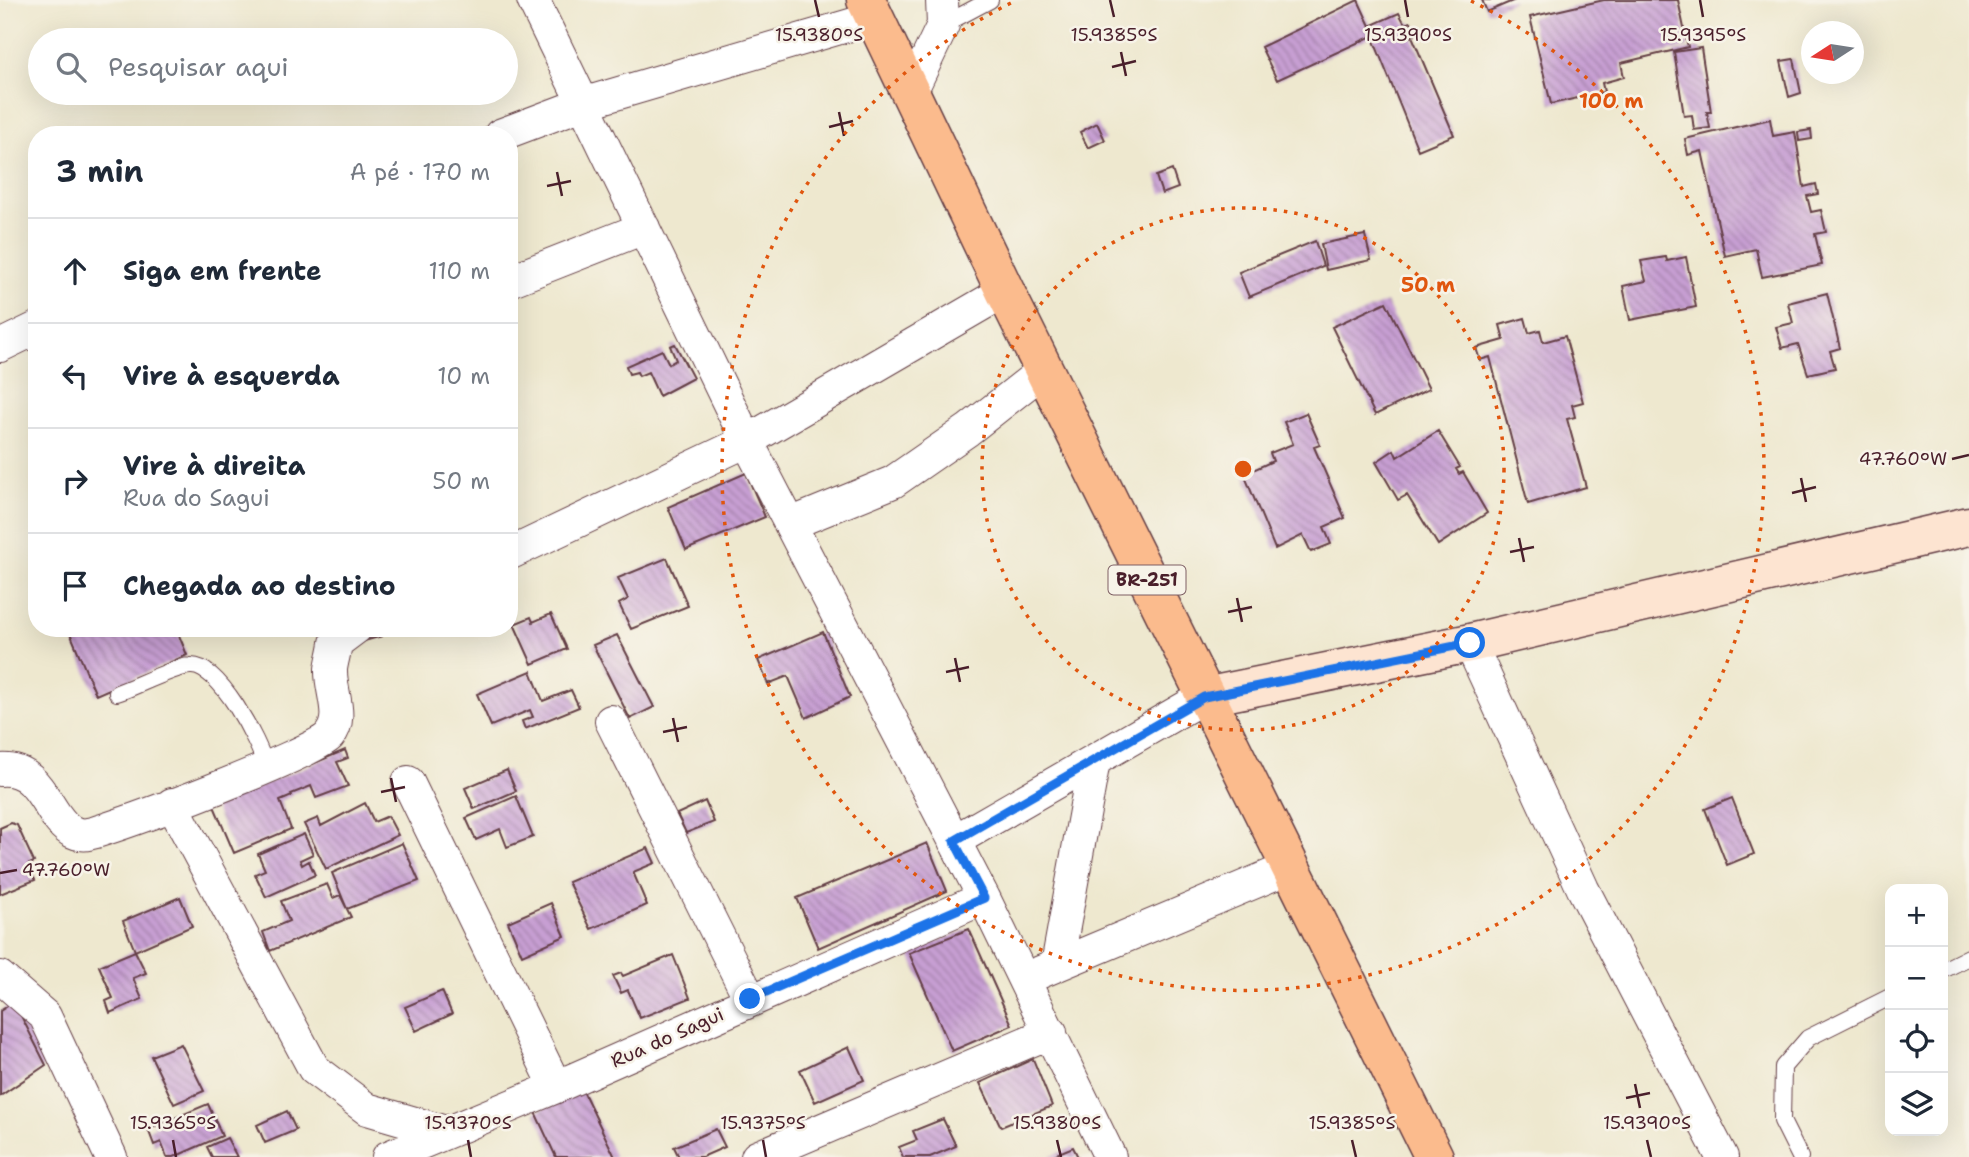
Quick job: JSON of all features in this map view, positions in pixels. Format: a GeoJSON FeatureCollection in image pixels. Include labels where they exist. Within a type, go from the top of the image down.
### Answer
{"type":"FeatureCollection","features":[{"type":"Feature","properties":{"kind":"main road","name":"BR-251"},"geometry":{"type":"LineString","coordinates":[[870,9],[909,96],[1204,697],[1434,1157]]}},
{"type":"Feature","properties":{"kind":"street"},"geometry":{"type":"LineString","coordinates":[[533,0],[747,441],[984,898],[1110,1157]]}},
{"type":"Feature","properties":{"kind":"street"},"geometry":{"type":"LineString","coordinates":[[518,128],[585,103],[870,9]]}},
{"type":"Feature","properties":{"kind":"street"},"geometry":{"type":"LineString","coordinates":[[909,96],[943,12]]}},
{"type":"Feature","properties":{"kind":"street"},"geometry":{"type":"LineString","coordinates":[[518,277],[644,228]]}},
{"type":"Feature","properties":{"kind":"street"},"geometry":{"type":"LineString","coordinates":[[518,550],[747,441],[1005,291]]}},
{"type":"Feature","properties":{"kind":"street"},"geometry":{"type":"LineString","coordinates":[[0,346],[28,332]]}},
{"type":"Feature","properties":{"kind":"street"},"geometry":{"type":"LineString","coordinates":[[790,524],[893,482],[968,430],[1044,370]]}},
{"type":"Feature","properties":{"kind":"street"},"geometry":{"type":"LineString","coordinates":[[954,841],[1204,697],[1470,643],[1969,526]]}},
{"type":"Feature","properties":{"kind":"street"},"geometry":{"type":"LineString","coordinates":[[0,770],[10,769],[29,777],[71,832],[86,835],[172,804],[266,767],[327,738],[338,722],[331,670],[336,643],[344,637]]}},
{"type":"Feature","properties":{"kind":"street"},"geometry":{"type":"LineString","coordinates":[[1470,643],[1583,889],[1722,1157]]}},
{"type":"Feature","properties":{"kind":"street"},"geometry":{"type":"LineString","coordinates":[[611,721],[750,999]]}},
{"type":"Feature","properties":{"kind":"street"},"geometry":{"type":"LineString","coordinates":[[1057,965],[1094,761]]}},
{"type":"Feature","properties":{"kind":"street"},"geometry":{"type":"LineString","coordinates":[[408,782],[556,1087]]}},
{"type":"Feature","properties":{"kind":"street"},"geometry":{"type":"LineString","coordinates":[[172,804],[314,1069],[367,1109],[446,1132]]}},
{"type":"Feature","properties":{"kind":"street"},"geometry":{"type":"LineString","coordinates":[[1024,979],[1291,867]]}},
{"type":"Feature","properties":{"kind":"street","name":"Rua do Sagui"},"geometry":{"type":"LineString","coordinates":[[388,1157],[556,1087],[750,999],[984,898]]}},
{"type":"Feature","properties":{"kind":"street"},"geometry":{"type":"LineString","coordinates":[[0,977],[45,1016],[111,1157]]}},
{"type":"Feature","properties":{"kind":"street"},"geometry":{"type":"LineString","coordinates":[[757,1157],[814,1146],[1051,1032]]}},
{"type":"Feature","properties":{"kind":"lane"},"geometry":{"type":"LineString","coordinates":[[943,12],[990,0]]}},
{"type":"Feature","properties":{"kind":"lane"},"geometry":{"type":"LineString","coordinates":[[117,693],[190,665],[209,671],[226,691],[262,753],[266,767]]}},
{"type":"Feature","properties":{"kind":"lane"},"geometry":{"type":"LineString","coordinates":[[1948,968],[1969,957]]}},
{"type":"Feature","properties":{"kind":"lane"},"geometry":{"type":"LineString","coordinates":[[1800,1157],[1782,1121],[1783,1067],[1808,1038],[1885,999]]}},
{"type":"Feature","properties":{"kind":"building"},"geometry":{"type":"Polygon","coordinates":[[[1358,0],[1370,26],[1399,13],[1405,24],[1411,22],[1417,34],[1412,36],[1454,135],[1418,150],[1372,36],[1277,80],[1261,47],[1358,0]]]}},
{"type":"Feature","properties":{"kind":"building"},"geometry":{"type":"Polygon","coordinates":[[[1482,0],[1515,0],[1487,12],[1482,0]]]}},
{"type":"Feature","properties":{"kind":"building"},"geometry":{"type":"Polygon","coordinates":[[[1604,0],[1678,0],[1688,47],[1621,63],[1624,77],[1602,83],[1604,92],[1551,104],[1530,17],[1604,0]]]}},
{"type":"Feature","properties":{"kind":"building"},"geometry":{"type":"Polygon","coordinates":[[[1701,48],[1711,112],[1707,112],[1710,128],[1694,130],[1692,115],[1684,116],[1674,52],[1701,48]]]}},
{"type":"Feature","properties":{"kind":"building"},"geometry":{"type":"Polygon","coordinates":[[[1794,59],[1801,93],[1789,97],[1781,61],[1794,59]]]}},
{"type":"Feature","properties":{"kind":"building"},"geometry":{"type":"Polygon","coordinates":[[[1770,119],[1773,136],[1795,132],[1804,187],[1816,184],[1818,194],[1807,196],[1811,212],[1821,210],[1826,232],[1815,234],[1822,265],[1762,277],[1756,249],[1725,256],[1702,151],[1688,155],[1685,139],[1770,119]]]}},
{"type":"Feature","properties":{"kind":"building"},"geometry":{"type":"Polygon","coordinates":[[[1097,123],[1105,140],[1088,148],[1080,132],[1097,123]]]}},
{"type":"Feature","properties":{"kind":"building"},"geometry":{"type":"Polygon","coordinates":[[[1811,130],[1812,139],[1799,141],[1798,132],[1811,130]]]}},
{"type":"Feature","properties":{"kind":"building"},"geometry":{"type":"Polygon","coordinates":[[[1172,170],[1178,188],[1162,194],[1156,176],[1172,170]]]}},
{"type":"Feature","properties":{"kind":"building"},"geometry":{"type":"Polygon","coordinates":[[[1365,235],[1371,260],[1326,270],[1321,244],[1365,235]]]}},
{"type":"Feature","properties":{"kind":"building"},"geometry":{"type":"Polygon","coordinates":[[[1315,241],[1323,266],[1249,297],[1239,272],[1315,241]]]}},
{"type":"Feature","properties":{"kind":"building"},"geometry":{"type":"Polygon","coordinates":[[[1666,257],[1667,261],[1686,257],[1696,307],[1630,320],[1623,286],[1646,281],[1641,261],[1666,257]]]}},
{"type":"Feature","properties":{"kind":"building"},"geometry":{"type":"Polygon","coordinates":[[[1827,293],[1840,348],[1830,351],[1835,368],[1808,374],[1798,344],[1782,348],[1776,327],[1793,323],[1788,303],[1827,293]]]}},
{"type":"Feature","properties":{"kind":"building"},"geometry":{"type":"Polygon","coordinates":[[[1386,302],[1429,389],[1375,415],[1332,327],[1386,302]]]}},
{"type":"Feature","properties":{"kind":"building"},"geometry":{"type":"Polygon","coordinates":[[[1525,318],[1529,333],[1540,330],[1543,342],[1565,336],[1583,402],[1572,405],[1575,417],[1567,419],[1586,487],[1528,504],[1490,357],[1480,360],[1476,348],[1504,340],[1500,325],[1525,318]]]}},
{"type":"Feature","properties":{"kind":"building"},"geometry":{"type":"Polygon","coordinates":[[[675,344],[693,378],[659,396],[648,372],[639,376],[637,372],[629,374],[626,366],[662,350],[669,364],[676,360],[670,346],[675,344]]]}},
{"type":"Feature","properties":{"kind":"building"},"geometry":{"type":"Polygon","coordinates":[[[1306,413],[1320,445],[1314,447],[1345,518],[1324,527],[1331,544],[1311,552],[1303,535],[1275,549],[1244,474],[1273,461],[1270,453],[1293,444],[1284,422],[1306,413]]]}},
{"type":"Feature","properties":{"kind":"building"},"geometry":{"type":"Polygon","coordinates":[[[1438,431],[1460,467],[1456,469],[1459,474],[1463,472],[1487,513],[1438,545],[1407,495],[1398,500],[1376,462],[1394,450],[1397,457],[1438,431]]]}},
{"type":"Feature","properties":{"kind":"building"},"geometry":{"type":"Polygon","coordinates":[[[746,473],[765,517],[686,550],[668,507],[746,473]]]}},
{"type":"Feature","properties":{"kind":"building"},"geometry":{"type":"Polygon","coordinates":[[[667,558],[688,606],[631,629],[619,604],[628,599],[618,578],[667,558]]]}},
{"type":"Feature","properties":{"kind":"building"},"geometry":{"type":"Polygon","coordinates":[[[551,614],[567,649],[532,664],[518,633],[518,622],[531,617],[533,622],[551,614]]]}},
{"type":"Feature","properties":{"kind":"building"},"geometry":{"type":"Polygon","coordinates":[[[823,632],[850,697],[806,718],[788,676],[768,684],[758,660],[823,632]]]}},
{"type":"Feature","properties":{"kind":"building"},"geometry":{"type":"Polygon","coordinates":[[[617,635],[654,707],[630,719],[593,645],[617,635]]]}},
{"type":"Feature","properties":{"kind":"building"},"geometry":{"type":"Polygon","coordinates":[[[72,637],[180,637],[187,655],[96,695],[72,637]]]}},
{"type":"Feature","properties":{"kind":"building"},"geometry":{"type":"Polygon","coordinates":[[[336,637],[378,637],[339,648],[336,637]]]}},
{"type":"Feature","properties":{"kind":"building"},"geometry":{"type":"Polygon","coordinates":[[[531,671],[543,701],[571,690],[579,707],[525,729],[522,721],[533,717],[530,710],[491,726],[477,694],[531,671]]]}},
{"type":"Feature","properties":{"kind":"building"},"geometry":{"type":"Polygon","coordinates":[[[345,750],[348,758],[337,762],[348,786],[316,798],[311,786],[291,794],[292,796],[280,801],[291,829],[234,853],[214,806],[345,750]]]}},
{"type":"Feature","properties":{"kind":"building"},"geometry":{"type":"Polygon","coordinates":[[[507,770],[516,791],[474,809],[465,788],[507,770]]]}},
{"type":"Feature","properties":{"kind":"building"},"geometry":{"type":"Polygon","coordinates":[[[516,796],[533,837],[507,847],[500,829],[476,840],[466,818],[516,796]]]}},
{"type":"Feature","properties":{"kind":"building"},"geometry":{"type":"Polygon","coordinates":[[[1732,798],[1754,854],[1727,865],[1705,809],[1732,798]]]}},
{"type":"Feature","properties":{"kind":"building"},"geometry":{"type":"Polygon","coordinates":[[[705,801],[714,822],[686,833],[677,814],[705,801]]]}},
{"type":"Feature","properties":{"kind":"building"},"geometry":{"type":"Polygon","coordinates":[[[365,803],[374,822],[388,816],[398,835],[326,869],[304,824],[318,818],[321,826],[365,803]]]}},
{"type":"Feature","properties":{"kind":"building"},"geometry":{"type":"Polygon","coordinates":[[[11,823],[17,825],[34,862],[28,865],[35,880],[0,894],[0,828],[11,823]]]}},
{"type":"Feature","properties":{"kind":"building"},"geometry":{"type":"Polygon","coordinates":[[[304,834],[313,854],[300,860],[302,865],[309,861],[315,875],[266,897],[255,874],[265,870],[258,854],[304,834]]]}},
{"type":"Feature","properties":{"kind":"building"},"geometry":{"type":"Polygon","coordinates":[[[402,843],[419,881],[347,909],[332,873],[402,843]]]}},
{"type":"Feature","properties":{"kind":"building"},"geometry":{"type":"Polygon","coordinates":[[[927,843],[947,891],[818,948],[797,898],[927,843]]]}},
{"type":"Feature","properties":{"kind":"building"},"geometry":{"type":"Polygon","coordinates":[[[648,848],[655,863],[633,872],[647,905],[591,929],[568,882],[648,848]]]}},
{"type":"Feature","properties":{"kind":"building"},"geometry":{"type":"Polygon","coordinates":[[[327,884],[333,898],[340,895],[351,917],[270,951],[263,932],[289,921],[281,901],[327,884]]]}},
{"type":"Feature","properties":{"kind":"building"},"geometry":{"type":"Polygon","coordinates":[[[180,897],[192,926],[135,951],[123,921],[180,897]]]}},
{"type":"Feature","properties":{"kind":"building"},"geometry":{"type":"Polygon","coordinates":[[[551,903],[565,936],[522,955],[508,922],[551,903]]]}},
{"type":"Feature","properties":{"kind":"building"},"geometry":{"type":"Polygon","coordinates":[[[969,929],[1012,1025],[952,1051],[909,953],[969,929]]]}},
{"type":"Feature","properties":{"kind":"building"},"geometry":{"type":"Polygon","coordinates":[[[135,951],[146,973],[133,978],[142,999],[110,1013],[106,1001],[113,998],[99,966],[135,951]]]}},
{"type":"Feature","properties":{"kind":"building"},"geometry":{"type":"Polygon","coordinates":[[[673,955],[690,998],[640,1018],[628,990],[621,993],[613,976],[621,973],[623,976],[673,955]]]}},
{"type":"Feature","properties":{"kind":"building"},"geometry":{"type":"Polygon","coordinates":[[[442,991],[452,1014],[416,1031],[405,1007],[442,991]]]}},
{"type":"Feature","properties":{"kind":"building"},"geometry":{"type":"Polygon","coordinates":[[[14,1002],[46,1065],[0,1096],[0,1011],[14,1002]]]}},
{"type":"Feature","properties":{"kind":"building"},"geometry":{"type":"Polygon","coordinates":[[[181,1044],[204,1091],[174,1104],[151,1056],[181,1044]]]}},
{"type":"Feature","properties":{"kind":"building"},"geometry":{"type":"Polygon","coordinates":[[[849,1047],[864,1080],[815,1102],[800,1070],[849,1047]]]}},
{"type":"Feature","properties":{"kind":"building"},"geometry":{"type":"Polygon","coordinates":[[[1033,1059],[1052,1106],[1001,1127],[980,1083],[1033,1059]]]}},
{"type":"Feature","properties":{"kind":"building"},"geometry":{"type":"Polygon","coordinates":[[[583,1091],[615,1157],[556,1157],[535,1112],[583,1091]]]}},
{"type":"Feature","properties":{"kind":"building"},"geometry":{"type":"Polygon","coordinates":[[[208,1104],[222,1136],[174,1157],[167,1157],[161,1142],[154,1145],[148,1129],[208,1104]]]}},
{"type":"Feature","properties":{"kind":"building"},"geometry":{"type":"Polygon","coordinates":[[[287,1111],[296,1130],[265,1143],[257,1125],[287,1111]]]}},
{"type":"Feature","properties":{"kind":"building"},"geometry":{"type":"Polygon","coordinates":[[[943,1119],[956,1146],[930,1157],[903,1157],[899,1147],[917,1140],[913,1131],[943,1119]]]}},
{"type":"Feature","properties":{"kind":"building"},"geometry":{"type":"Polygon","coordinates":[[[716,1129],[725,1147],[702,1157],[679,1157],[674,1147],[716,1129]]]}},
{"type":"Feature","properties":{"kind":"building"},"geometry":{"type":"Polygon","coordinates":[[[227,1138],[237,1157],[212,1157],[207,1147],[227,1138]]]}},
{"type":"Feature","properties":{"kind":"building"},"geometry":{"type":"Polygon","coordinates":[[[1073,1147],[1078,1157],[1049,1157],[1073,1147]]]}},
{"type":"Feature","properties":{"kind":"route"},"geometry":{"type":"LineString","coordinates":[[750,999],[984,898],[954,841],[1204,697],[1470,643]]}}]}
